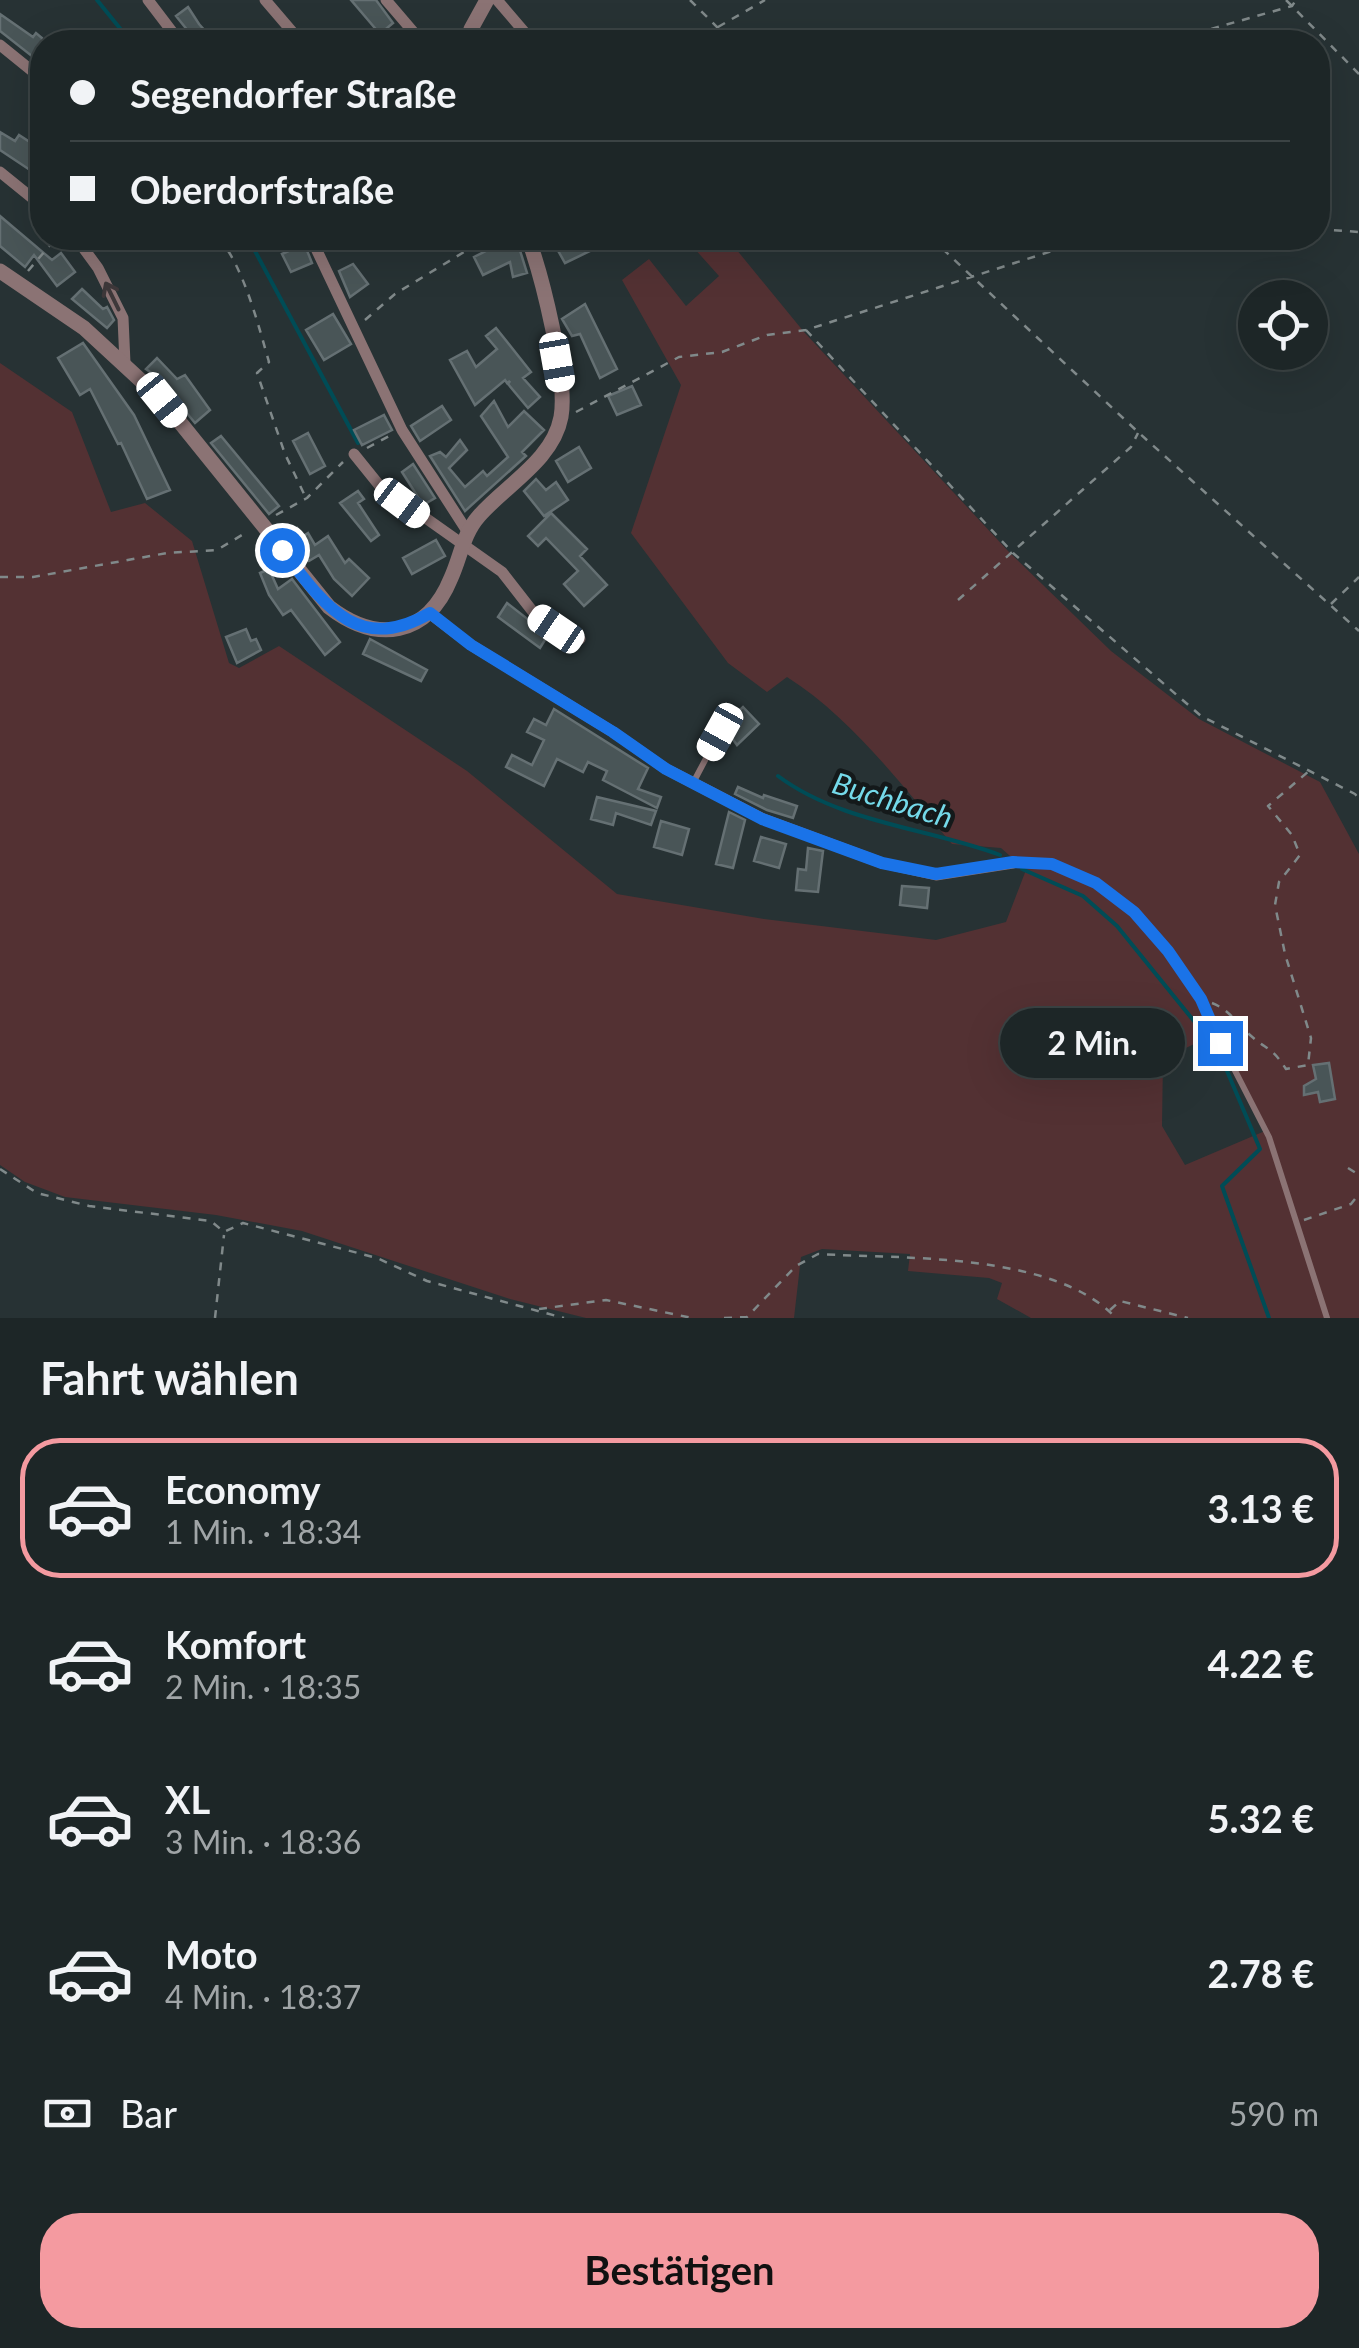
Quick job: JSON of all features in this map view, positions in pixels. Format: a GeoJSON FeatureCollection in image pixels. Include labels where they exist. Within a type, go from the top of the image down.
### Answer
{"type":"FeatureCollection","features":[{"type":"Feature","properties":{"kind":"street"},"geometry":{"type":"LineString","coordinates":[[148,0],[171,30]]}},
{"type":"Feature","properties":{"kind":"street"},"geometry":{"type":"LineString","coordinates":[[266,0],[291,30]]}},
{"type":"Feature","properties":{"kind":"street"},"geometry":{"type":"LineString","coordinates":[[386,0],[412,30]]}},
{"type":"Feature","properties":{"kind":"street"},"geometry":{"type":"LineString","coordinates":[[471,30],[487,0]]}},
{"type":"Feature","properties":{"kind":"street"},"geometry":{"type":"LineString","coordinates":[[497,0],[523,30]]}},
{"type":"Feature","properties":{"kind":"street"},"geometry":{"type":"LineString","coordinates":[[0,45],[30,69]]}},
{"type":"Feature","properties":{"kind":"street"},"geometry":{"type":"LineString","coordinates":[[0,172],[30,196]]}},
{"type":"Feature","properties":{"kind":"street"},"geometry":{"type":"LineString","coordinates":[[85,250],[123,318],[125,363]]}},
{"type":"Feature","properties":{"kind":"street"},"geometry":{"type":"LineString","coordinates":[[316,250],[402,430],[464,538]]}},
{"type":"Feature","properties":{"kind":"street"},"geometry":{"type":"LineString","coordinates":[[0,271],[84,328],[162,400],[329,607],[360,627],[394,630],[430,613],[451,578],[464,538],[479,516],[527,472],[547,447],[561,418],[561,382],[531,250]]}},
{"type":"Feature","properties":{"kind":"street"},"geometry":{"type":"LineString","coordinates":[[354,454],[379,485],[464,538],[502,572],[538,617],[580,638]]}},
{"type":"Feature","properties":{"kind":"street"},"geometry":{"type":"LineString","coordinates":[[430,613],[471,645],[692,784],[762,819],[882,863],[936,874],[1013,862]]}},
{"type":"Feature","properties":{"kind":"lane"},"geometry":{"type":"LineString","coordinates":[[692,784],[720,732]]}},
{"type":"Feature","properties":{"kind":"lane"},"geometry":{"type":"LineString","coordinates":[[1013,862],[1052,864],[1096,883],[1134,912],[1168,951],[1201,999],[1269,1137],[1328,1318]]}},
{"type":"Feature","properties":{"kind":"path"},"geometry":{"type":"LineString","coordinates":[[690,0],[718,30]]}},
{"type":"Feature","properties":{"kind":"path"},"geometry":{"type":"LineString","coordinates":[[716,28],[765,0]]}},
{"type":"Feature","properties":{"kind":"path"},"geometry":{"type":"LineString","coordinates":[[1286,0],[1316,30]]}},
{"type":"Feature","properties":{"kind":"path"},"geometry":{"type":"LineString","coordinates":[[1208,30],[1292,6],[1296,0]]}},
{"type":"Feature","properties":{"kind":"path"},"geometry":{"type":"LineString","coordinates":[[1330,45],[1359,74]]}},
{"type":"Feature","properties":{"kind":"path"},"geometry":{"type":"LineString","coordinates":[[1330,231],[1359,232]]}},
{"type":"Feature","properties":{"kind":"path"},"geometry":{"type":"LineString","coordinates":[[23,277],[46,250]]}},
{"type":"Feature","properties":{"kind":"path"},"geometry":{"type":"LineString","coordinates":[[229,250],[254,307],[269,362],[257,373],[306,498]]}},
{"type":"Feature","properties":{"kind":"path"},"geometry":{"type":"LineString","coordinates":[[352,328],[395,294],[466,250]]}},
{"type":"Feature","properties":{"kind":"path"},"geometry":{"type":"LineString","coordinates":[[944,250],[1359,632]]}},
{"type":"Feature","properties":{"kind":"path"},"geometry":{"type":"LineString","coordinates":[[561,418],[679,357],[722,352],[766,335],[806,330],[1058,250]]}},
{"type":"Feature","properties":{"kind":"path"},"geometry":{"type":"LineString","coordinates":[[806,330],[1013,553],[1201,716],[1309,772],[1357,791],[1359,799]]}},
{"type":"Feature","properties":{"kind":"path"},"geometry":{"type":"LineString","coordinates":[[0,577],[32,577],[167,553],[217,550],[306,498],[354,454],[402,430]]}},
{"type":"Feature","properties":{"kind":"path"},"geometry":{"type":"LineString","coordinates":[[958,600],[1131,447],[1138,432]]}},
{"type":"Feature","properties":{"kind":"path"},"geometry":{"type":"LineString","coordinates":[[1330,606],[1359,577]]}},
{"type":"Feature","properties":{"kind":"path"},"geometry":{"type":"LineString","coordinates":[[1201,999],[1226,1008],[1250,1036],[1272,1049],[1286,1070],[1308,1065],[1311,1038],[1275,905],[1279,882],[1300,855],[1292,834],[1268,806],[1309,772]]}},
{"type":"Feature","properties":{"kind":"path"},"geometry":{"type":"LineString","coordinates":[[1348,1168],[1359,1175]]}},
{"type":"Feature","properties":{"kind":"path"},"geometry":{"type":"LineString","coordinates":[[0,1169],[36,1194],[89,1206],[211,1222],[224,1232]]}},
{"type":"Feature","properties":{"kind":"path"},"geometry":{"type":"LineString","coordinates":[[1298,1222],[1351,1204],[1359,1194]]}},
{"type":"Feature","properties":{"kind":"path"},"geometry":{"type":"LineString","coordinates":[[224,1232],[243,1224],[262,1228],[377,1258],[426,1281],[564,1318]]}},
{"type":"Feature","properties":{"kind":"path"},"geometry":{"type":"LineString","coordinates":[[216,1318],[224,1232]]}},
{"type":"Feature","properties":{"kind":"path"},"geometry":{"type":"LineString","coordinates":[[724,1318],[747,1317],[796,1266],[818,1254],[1026,1271],[1070,1286],[1116,1318]]}},
{"type":"Feature","properties":{"kind":"path"},"geometry":{"type":"LineString","coordinates":[[538,1309],[606,1300],[692,1318]]}},
{"type":"Feature","properties":{"kind":"path"},"geometry":{"type":"LineString","coordinates":[[1109,1310],[1120,1301],[1188,1318]]}},
{"type":"Feature","properties":{"kind":"shaded area"},"geometry":{"type":"Polygon","coordinates":[[[696,250],[737,250],[804,332],[1009,552],[1111,651],[1199,719],[1320,782],[1359,854],[1359,1318],[1031,1318],[997,1299],[1002,1283],[989,1278],[908,1271],[910,1254],[822,1249],[801,1257],[794,1318],[586,1318],[510,1299],[302,1231],[216,1215],[65,1197],[25,1182],[0,1165],[0,363],[72,412],[111,512],[145,503],[192,541],[229,663],[239,668],[279,646],[467,771],[617,894],[764,919],[936,940],[1006,922],[1026,870],[1001,848],[952,844],[855,733],[787,677],[767,692],[728,663],[631,533],[681,385],[622,280],[649,259],[686,306],[719,276],[696,250]],[[1219,1032],[1163,1059],[1162,1126],[1185,1165],[1265,1131],[1219,1032]]]}},
{"type":"Feature","properties":{"kind":"building"},"geometry":{"type":"Polygon","coordinates":[[[351,0],[376,0],[393,23],[385,30],[377,30],[351,0]]]}},
{"type":"Feature","properties":{"kind":"building"},"geometry":{"type":"Polygon","coordinates":[[[188,7],[204,30],[187,30],[176,16],[188,7]]]}},
{"type":"Feature","properties":{"kind":"building"},"geometry":{"type":"Polygon","coordinates":[[[0,14],[30,35],[30,55],[0,31],[0,14]]]}},
{"type":"Feature","properties":{"kind":"building"},"geometry":{"type":"Polygon","coordinates":[[[0,132],[15,141],[19,135],[30,142],[30,170],[0,150],[0,132]]]}},
{"type":"Feature","properties":{"kind":"building"},"geometry":{"type":"Polygon","coordinates":[[[0,216],[30,241],[30,250],[40,250],[52,260],[61,253],[75,272],[57,286],[34,255],[25,267],[0,246],[0,216]]]}},
{"type":"Feature","properties":{"kind":"building"},"geometry":{"type":"Polygon","coordinates":[[[307,250],[312,263],[291,272],[282,254],[307,250]]]}},
{"type":"Feature","properties":{"kind":"building"},"geometry":{"type":"Polygon","coordinates":[[[488,250],[520,250],[527,273],[513,277],[510,262],[483,275],[474,257],[488,250]]]}},
{"type":"Feature","properties":{"kind":"building"},"geometry":{"type":"Polygon","coordinates":[[[558,250],[590,251],[565,263],[558,250]]]}},
{"type":"Feature","properties":{"kind":"building"},"geometry":{"type":"Polygon","coordinates":[[[353,264],[368,284],[350,297],[339,271],[353,264]]]}},
{"type":"Feature","properties":{"kind":"building"},"geometry":{"type":"Polygon","coordinates":[[[82,289],[103,309],[107,307],[114,320],[107,328],[72,299],[82,289]]]}},
{"type":"Feature","properties":{"kind":"building"},"geometry":{"type":"Polygon","coordinates":[[[585,304],[617,369],[600,378],[580,334],[572,336],[562,319],[585,304]]]}},
{"type":"Feature","properties":{"kind":"building"},"geometry":{"type":"Polygon","coordinates":[[[333,314],[351,344],[324,360],[306,330],[333,314]]]}},
{"type":"Feature","properties":{"kind":"building"},"geometry":{"type":"Polygon","coordinates":[[[496,328],[531,372],[523,378],[540,397],[528,408],[508,384],[510,381],[505,380],[475,405],[450,360],[467,351],[476,367],[497,349],[486,336],[496,328]]]}},
{"type":"Feature","properties":{"kind":"building"},"geometry":{"type":"Polygon","coordinates":[[[83,343],[134,415],[170,490],[147,499],[90,389],[80,395],[58,358],[83,343]]]}},
{"type":"Feature","properties":{"kind":"building"},"geometry":{"type":"Polygon","coordinates":[[[157,358],[177,379],[185,375],[210,410],[195,423],[146,369],[157,358]]]}},
{"type":"Feature","properties":{"kind":"building"},"geometry":{"type":"Polygon","coordinates":[[[632,386],[641,405],[617,415],[608,396],[632,386]]]}},
{"type":"Feature","properties":{"kind":"building"},"geometry":{"type":"Polygon","coordinates":[[[494,401],[508,427],[524,411],[544,430],[522,452],[526,456],[465,511],[430,456],[440,452],[446,457],[460,440],[467,450],[449,468],[465,487],[483,471],[487,476],[508,457],[481,416],[494,401]]]}},
{"type":"Feature","properties":{"kind":"building"},"geometry":{"type":"Polygon","coordinates":[[[442,406],[451,420],[420,441],[411,426],[442,406]]]}},
{"type":"Feature","properties":{"kind":"building"},"geometry":{"type":"Polygon","coordinates":[[[384,415],[392,430],[362,445],[354,430],[384,415]]]}},
{"type":"Feature","properties":{"kind":"building"},"geometry":{"type":"Polygon","coordinates":[[[308,433],[325,466],[310,474],[293,441],[308,433]]]}},
{"type":"Feature","properties":{"kind":"building"},"geometry":{"type":"Polygon","coordinates":[[[221,436],[279,506],[269,514],[211,443],[221,436]]]}},
{"type":"Feature","properties":{"kind":"building"},"geometry":{"type":"Polygon","coordinates":[[[579,447],[591,468],[568,482],[556,461],[579,447]]]}},
{"type":"Feature","properties":{"kind":"building"},"geometry":{"type":"Polygon","coordinates":[[[413,464],[435,498],[423,505],[402,472],[413,464]]]}},
{"type":"Feature","properties":{"kind":"building"},"geometry":{"type":"Polygon","coordinates":[[[536,479],[546,490],[556,482],[568,500],[544,516],[524,491],[536,479]]]}},
{"type":"Feature","properties":{"kind":"building"},"geometry":{"type":"Polygon","coordinates":[[[358,491],[364,499],[358,503],[379,535],[371,541],[340,503],[358,491]]]}},
{"type":"Feature","properties":{"kind":"building"},"geometry":{"type":"Polygon","coordinates":[[[551,513],[587,549],[580,556],[607,585],[584,606],[564,584],[578,571],[546,538],[538,546],[528,536],[551,513]]]}},
{"type":"Feature","properties":{"kind":"building"},"geometry":{"type":"Polygon","coordinates":[[[297,528],[302,537],[308,533],[315,545],[328,536],[345,563],[349,559],[369,578],[352,596],[334,579],[319,555],[309,561],[286,535],[297,528]]]}},
{"type":"Feature","properties":{"kind":"building"},"geometry":{"type":"Polygon","coordinates":[[[436,540],[445,556],[412,574],[403,558],[436,540]]]}},
{"type":"Feature","properties":{"kind":"building"},"geometry":{"type":"Polygon","coordinates":[[[269,569],[278,589],[292,579],[340,642],[325,655],[291,610],[283,615],[269,595],[260,573],[269,569]]]}},
{"type":"Feature","properties":{"kind":"building"},"geometry":{"type":"Polygon","coordinates":[[[507,603],[548,635],[540,648],[498,617],[507,603]]]}},
{"type":"Feature","properties":{"kind":"building"},"geometry":{"type":"Polygon","coordinates":[[[246,629],[261,650],[237,663],[226,637],[246,629]]]}},
{"type":"Feature","properties":{"kind":"building"},"geometry":{"type":"Polygon","coordinates":[[[370,639],[427,670],[421,681],[363,654],[370,639]]]}},
{"type":"Feature","properties":{"kind":"building"},"geometry":{"type":"Polygon","coordinates":[[[743,707],[759,724],[737,745],[723,726],[743,707]]]}},
{"type":"Feature","properties":{"kind":"building"},"geometry":{"type":"Polygon","coordinates":[[[554,709],[648,768],[638,789],[661,797],[657,808],[603,780],[607,771],[588,762],[583,772],[557,759],[544,786],[506,767],[512,755],[532,765],[544,740],[527,732],[534,719],[546,725],[554,709]]]}},
{"type":"Feature","properties":{"kind":"building"},"geometry":{"type":"Polygon","coordinates":[[[738,787],[797,806],[793,818],[735,794],[738,787]]]}},
{"type":"Feature","properties":{"kind":"building"},"geometry":{"type":"Polygon","coordinates":[[[597,797],[656,811],[651,825],[616,813],[613,825],[591,819],[597,797]]]}},
{"type":"Feature","properties":{"kind":"building"},"geometry":{"type":"Polygon","coordinates":[[[729,812],[745,820],[733,868],[716,864],[729,812]]]}},
{"type":"Feature","properties":{"kind":"building"},"geometry":{"type":"Polygon","coordinates":[[[661,821],[689,829],[682,855],[654,847],[661,821]]]}},
{"type":"Feature","properties":{"kind":"building"},"geometry":{"type":"Polygon","coordinates":[[[761,837],[786,844],[779,868],[754,861],[761,837]]]}},
{"type":"Feature","properties":{"kind":"building"},"geometry":{"type":"Polygon","coordinates":[[[808,848],[823,851],[818,892],[796,890],[798,869],[806,870],[808,848]]]}},
{"type":"Feature","properties":{"kind":"building"},"geometry":{"type":"Polygon","coordinates":[[[902,886],[929,888],[927,908],[900,905],[902,886]]]}},
{"type":"Feature","properties":{"kind":"building"},"geometry":{"type":"Polygon","coordinates":[[[1329,1063],[1335,1099],[1320,1102],[1318,1092],[1304,1095],[1304,1086],[1316,1079],[1313,1065],[1329,1063]]]}},
{"type":"Feature","properties":{"kind":"waterway","name":"Buchbach"},"geometry":{"type":"LineString","coordinates":[[97,0],[121,30]]}},
{"type":"Feature","properties":{"kind":"waterway","name":"Buchbach"},"geometry":{"type":"LineString","coordinates":[[254,250],[358,443]]}},
{"type":"Feature","properties":{"kind":"waterway","name":"Buchbach"},"geometry":{"type":"LineString","coordinates":[[778,776],[803,792],[857,815],[1000,855]]}},
{"type":"Feature","properties":{"kind":"waterway","name":"Buchbach"},"geometry":{"type":"LineString","coordinates":[[1022,869],[1083,896],[1117,926],[1219,1052],[1260,1149],[1222,1186],[1269,1318]]}},
{"type":"Feature","properties":{"kind":"route"},"geometry":{"type":"LineString","coordinates":[[282,550],[329,607],[360,627],[394,630],[430,613],[471,645],[666,769],[762,819],[882,863],[936,874],[1013,862],[1052,864],[1096,883],[1134,912],[1168,951],[1201,999],[1220,1043]]}}]}
